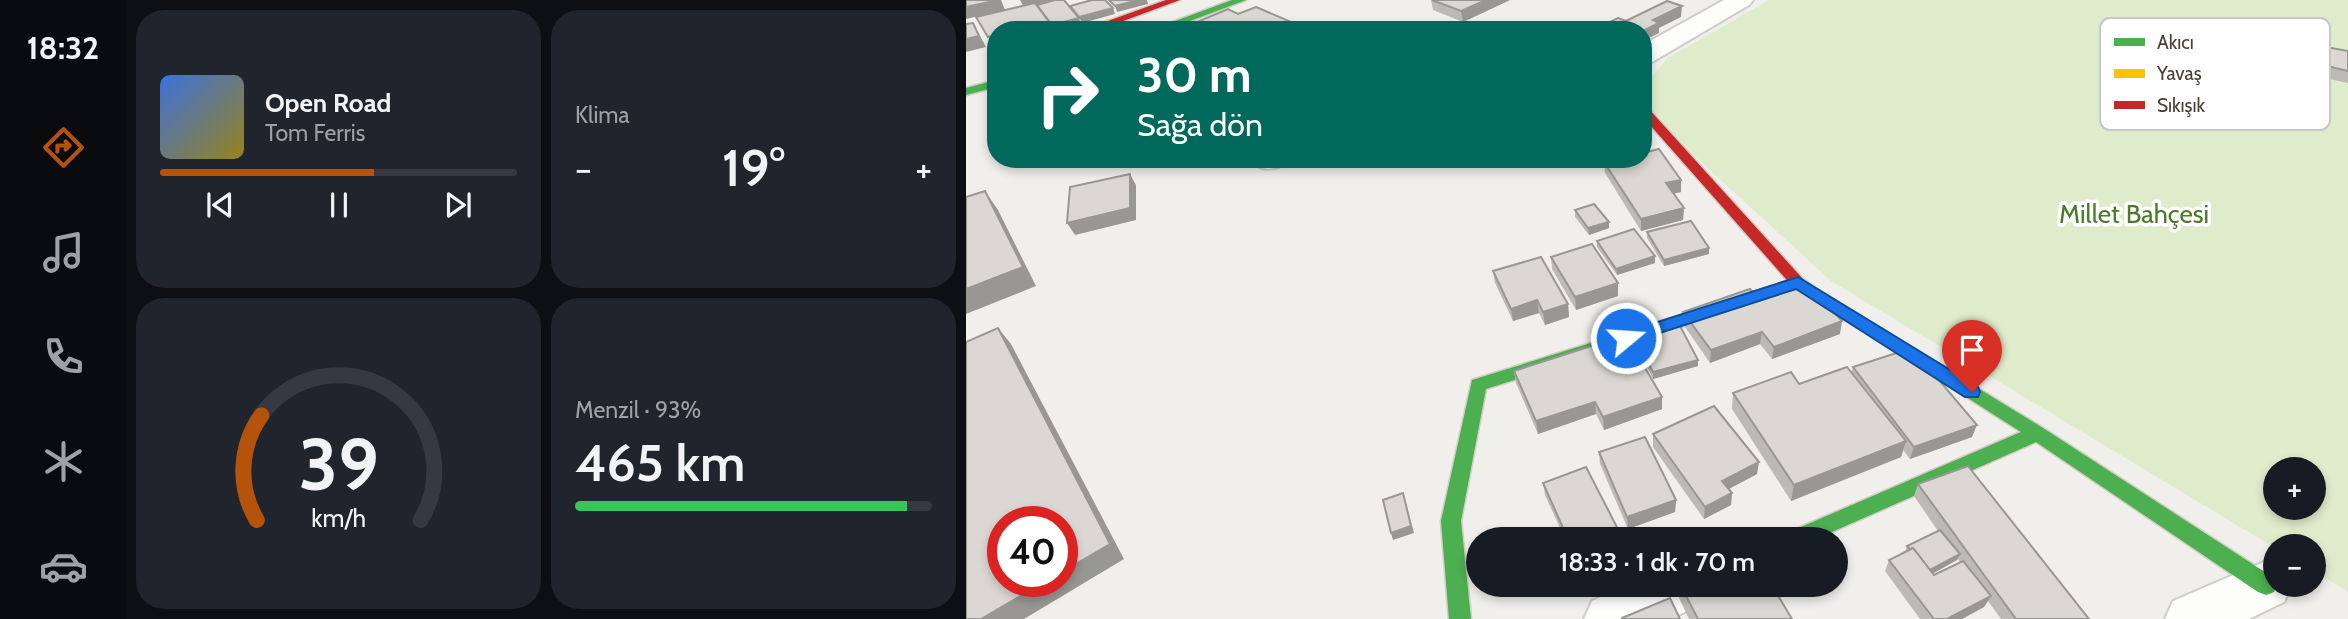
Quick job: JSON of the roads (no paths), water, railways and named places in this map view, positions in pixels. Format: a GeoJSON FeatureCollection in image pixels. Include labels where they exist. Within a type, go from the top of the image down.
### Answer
{"type":"FeatureCollection","features":[{"type":"Feature","properties":{"kind":"street"},"geometry":{"type":"LineString","coordinates":[[1114,21],[1175,0]]}},
{"type":"Feature","properties":{"kind":"street"},"geometry":{"type":"LineString","coordinates":[[1182,21],[1241,0]]}},
{"type":"Feature","properties":{"kind":"street"},"geometry":{"type":"LineString","coordinates":[[1652,51],[1741,0]]}},
{"type":"Feature","properties":{"kind":"street"},"geometry":{"type":"LineString","coordinates":[[966,92],[987,86]]}},
{"type":"Feature","properties":{"kind":"street"},"geometry":{"type":"LineString","coordinates":[[1652,119],[1798,283],[2036,433],[2263,583]]}},
{"type":"Feature","properties":{"kind":"street"},"geometry":{"type":"LineString","coordinates":[[1460,619],[1451,521],[1478,385],[1798,283]]}},
{"type":"Feature","properties":{"kind":"street"},"geometry":{"type":"LineString","coordinates":[[1821,527],[2036,433]]}},
{"type":"Feature","properties":{"kind":"street"},"geometry":{"type":"LineString","coordinates":[[2192,619],[2263,586]]}},
{"type":"Feature","properties":{"kind":"street"},"geometry":{"type":"LineString","coordinates":[[1611,619],[1661,597]]}},
{"type":"Feature","properties":{"kind":"park label","name":"Millet Bahçesi"},"geometry":{"type":"Point","coordinates":[2134,214]}}]}
